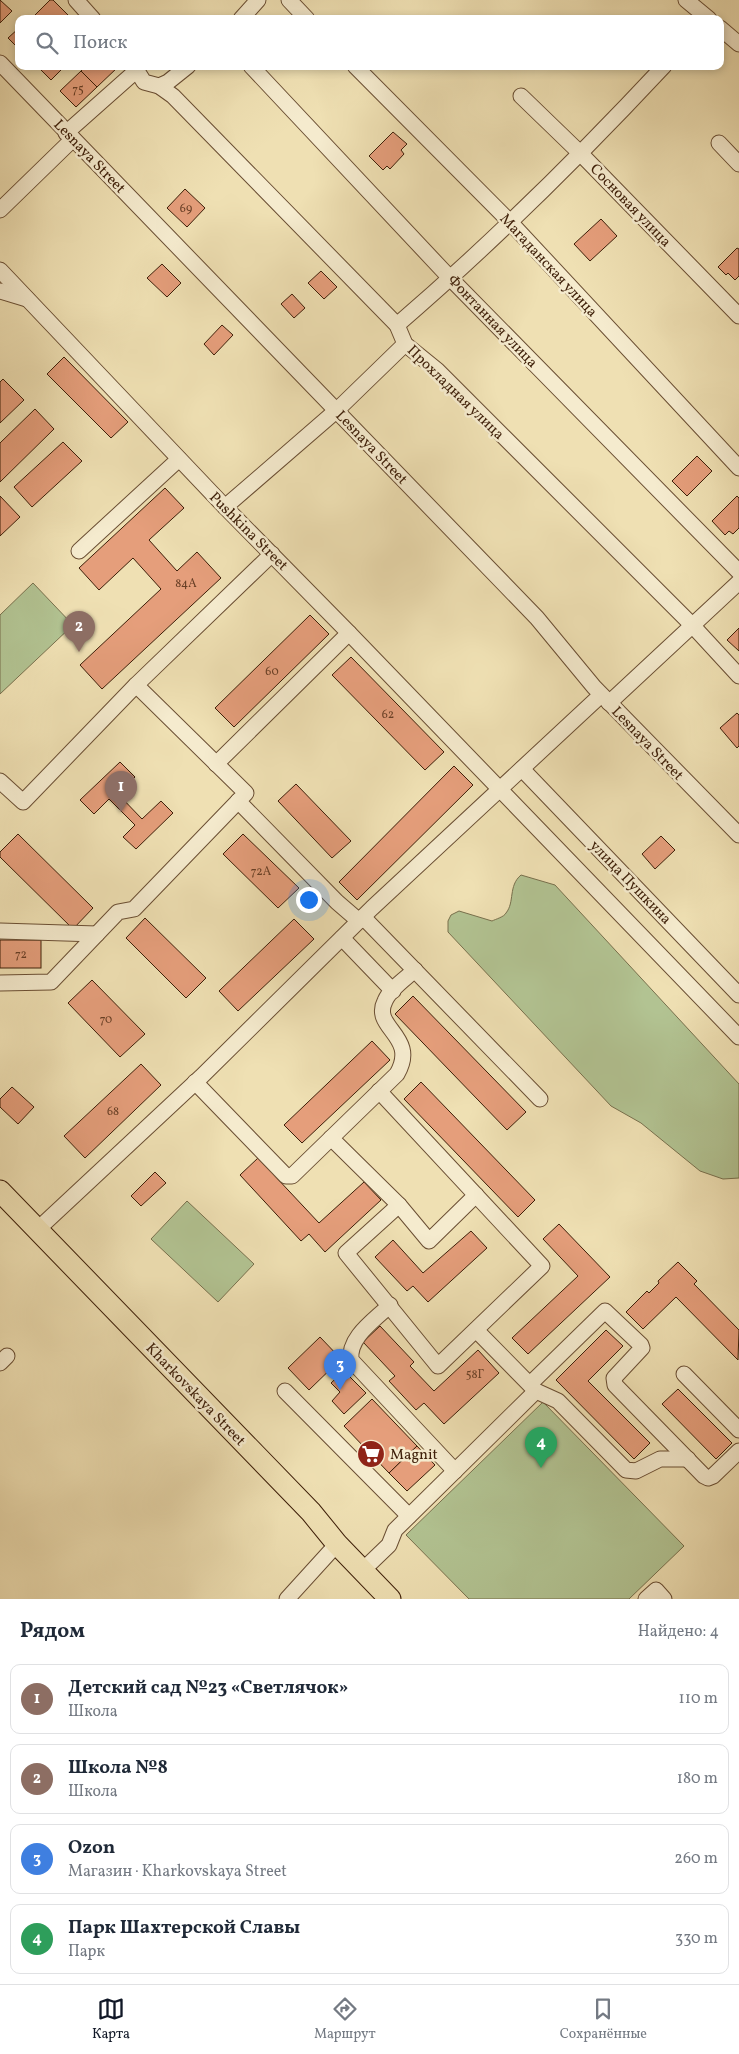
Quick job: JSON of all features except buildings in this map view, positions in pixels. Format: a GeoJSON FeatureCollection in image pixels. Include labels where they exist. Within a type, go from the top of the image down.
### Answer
{"type":"FeatureCollection","features":[{"type":"Feature","properties":{"kind":"highway","name":"Kharkovskaya Street"},"geometry":{"type":"LineString","coordinates":[[0,1191],[311,1512],[337,1544],[390,1599]]}},
{"type":"Feature","properties":{"kind":"street"},"geometry":{"type":"LineString","coordinates":[[76,0],[89,15]]}},
{"type":"Feature","properties":{"kind":"street"},"geometry":{"type":"LineString","coordinates":[[245,15],[258,0]]}},
{"type":"Feature","properties":{"kind":"street"},"geometry":{"type":"LineString","coordinates":[[289,0],[303,15]]}},
{"type":"Feature","properties":{"kind":"street"},"geometry":{"type":"LineString","coordinates":[[686,0],[704,15]]}},
{"type":"Feature","properties":{"kind":"street"},"geometry":{"type":"LineString","coordinates":[[724,31],[739,44]]}},
{"type":"Feature","properties":{"kind":"street","name":"Lesnaya Street"},"geometry":{"type":"LineString","coordinates":[[0,63],[537,618],[605,699],[739,835]]}},
{"type":"Feature","properties":{"kind":"street"},"geometry":{"type":"LineString","coordinates":[[0,210],[134,70]]}},
{"type":"Feature","properties":{"kind":"street","name":"Прохладная улица"},"geometry":{"type":"LineString","coordinates":[[137,70],[144,82],[159,86],[173,96],[397,325],[405,344],[437,370],[692,625],[739,676]]}},
{"type":"Feature","properties":{"kind":"street"},"geometry":{"type":"LineString","coordinates":[[159,86],[168,82],[183,70]]}},
{"type":"Feature","properties":{"kind":"street","name":"Фонтанная улица"},"geometry":{"type":"LineString","coordinates":[[256,70],[451,279],[739,572]]}},
{"type":"Feature","properties":{"kind":"street","name":"Магаданская улица"},"geometry":{"type":"LineString","coordinates":[[359,70],[511,223],[739,468]]}},
{"type":"Feature","properties":{"kind":"street"},"geometry":{"type":"LineString","coordinates":[[397,325],[451,279],[511,223],[582,154],[660,70]]}},
{"type":"Feature","properties":{"kind":"street","name":"Сосновая улица"},"geometry":{"type":"LineString","coordinates":[[521,96],[582,154],[739,316]]}},
{"type":"Feature","properties":{"kind":"street"},"geometry":{"type":"LineString","coordinates":[[719,144],[739,164]]}},
{"type":"Feature","properties":{"kind":"street","name":"Pushkina Street"},"geometry":{"type":"LineString","coordinates":[[0,270],[225,508],[349,633],[739,1037]]}},
{"type":"Feature","properties":{"kind":"street"},"geometry":{"type":"LineString","coordinates":[[0,291],[28,300]]}},
{"type":"Feature","properties":{"kind":"street"},"geometry":{"type":"LineString","coordinates":[[225,508],[337,410],[405,344]]}},
{"type":"Feature","properties":{"kind":"street"},"geometry":{"type":"LineString","coordinates":[[79,551],[179,458]]}},
{"type":"Feature","properties":{"kind":"street"},"geometry":{"type":"LineString","coordinates":[[0,780],[23,802],[136,685],[272,554]]}},
{"type":"Feature","properties":{"kind":"street"},"geometry":{"type":"LineString","coordinates":[[37,1230],[195,1082],[361,919],[499,790],[692,625],[739,582]]}},
{"type":"Feature","properties":{"kind":"street"},"geometry":{"type":"LineString","coordinates":[[216,764],[349,633]]}},
{"type":"Feature","properties":{"kind":"street"},"geometry":{"type":"LineString","coordinates":[[0,983],[51,982],[118,912],[134,909],[246,793],[136,685]]}},
{"type":"Feature","properties":{"kind":"street","name":"улица Пушкина"},"geometry":{"type":"LineString","coordinates":[[522,769],[739,995]]}},
{"type":"Feature","properties":{"kind":"street"},"geometry":{"type":"LineString","coordinates":[[238,801],[337,902],[361,919],[414,970],[540,1099]]}},
{"type":"Feature","properties":{"kind":"street"},"geometry":{"type":"LineString","coordinates":[[0,931],[97,934]]}},
{"type":"Feature","properties":{"kind":"street"},"geometry":{"type":"LineString","coordinates":[[342,938],[394,991]]}},
{"type":"Feature","properties":{"kind":"street"},"geometry":{"type":"LineString","coordinates":[[195,1082],[286,1176],[292,1176],[397,1074],[402,1062],[402,1044],[388,1027],[382,1015],[384,1001],[414,970]]}},
{"type":"Feature","properties":{"kind":"street"},"geometry":{"type":"LineString","coordinates":[[380,1091],[542,1266],[438,1366],[346,1253],[398,1205]]}},
{"type":"Feature","properties":{"kind":"street"},"geometry":{"type":"LineString","coordinates":[[331,1138],[398,1205],[429,1241],[476,1195]]}},
{"type":"Feature","properties":{"kind":"street"},"geometry":{"type":"LineString","coordinates":[[390,1305],[353,1342],[350,1351],[351,1360],[455,1471]]}},
{"type":"Feature","properties":{"kind":"street"},"geometry":{"type":"LineString","coordinates":[[363,1570],[389,1545],[393,1532],[455,1471],[602,1312],[608,1312],[642,1348],[614,1378],[614,1385],[708,1478],[713,1476],[739,1451]]}},
{"type":"Feature","properties":{"kind":"street"},"geometry":{"type":"LineString","coordinates":[[476,1330],[533,1387],[558,1401],[626,1470],[636,1471],[660,1459],[688,1459]]}},
{"type":"Feature","properties":{"kind":"street"},"geometry":{"type":"LineString","coordinates":[[684,1374],[739,1430]]}},
{"type":"Feature","properties":{"kind":"street"},"geometry":{"type":"LineString","coordinates":[[285,1391],[409,1516]]}},
{"type":"Feature","properties":{"kind":"street"},"geometry":{"type":"LineString","coordinates":[[287,1599],[337,1544]]}},
{"type":"Feature","properties":{"kind":"street"},"geometry":{"type":"LineString","coordinates":[[646,1599],[656,1590],[664,1599]]}},
{"type":"Feature","properties":{"kind":"green space"},"geometry":{"type":"Polygon","coordinates":[[[33,583],[73,625],[0,694],[0,615],[33,583]]]}},
{"type":"Feature","properties":{"kind":"green space"},"geometry":{"type":"Polygon","coordinates":[[[521,875],[555,885],[739,1084],[739,1178],[723,1179],[700,1171],[641,1123],[611,1106],[448,932],[448,921],[451,915],[459,911],[492,921],[504,916],[509,909],[514,884],[521,875]]]}},
{"type":"Feature","properties":{"kind":"green space"},"geometry":{"type":"Polygon","coordinates":[[[187,1201],[254,1264],[218,1302],[151,1239],[187,1201]]]}},
{"type":"Feature","properties":{"kind":"green space"},"geometry":{"type":"Polygon","coordinates":[[[543,1402],[684,1546],[629,1599],[469,1599],[406,1535],[543,1402]]]}},
{"type":"Feature","properties":{"kind":"place","name":"Школа №8"},"geometry":{"type":"Point","coordinates":[79,652]}},
{"type":"Feature","properties":{"kind":"place","name":"Детский сад №23 «Светлячок»"},"geometry":{"type":"Point","coordinates":[121,812]}},
{"type":"Feature","properties":{"kind":"place","name":"Ozon"},"geometry":{"type":"Point","coordinates":[340,1390]}},
{"type":"Feature","properties":{"kind":"place","name":"Magnit"},"geometry":{"type":"Point","coordinates":[371,1454]}},
{"type":"Feature","properties":{"kind":"place","name":"Парк Шахтерской Славы"},"geometry":{"type":"Point","coordinates":[541,1468]}}]}
